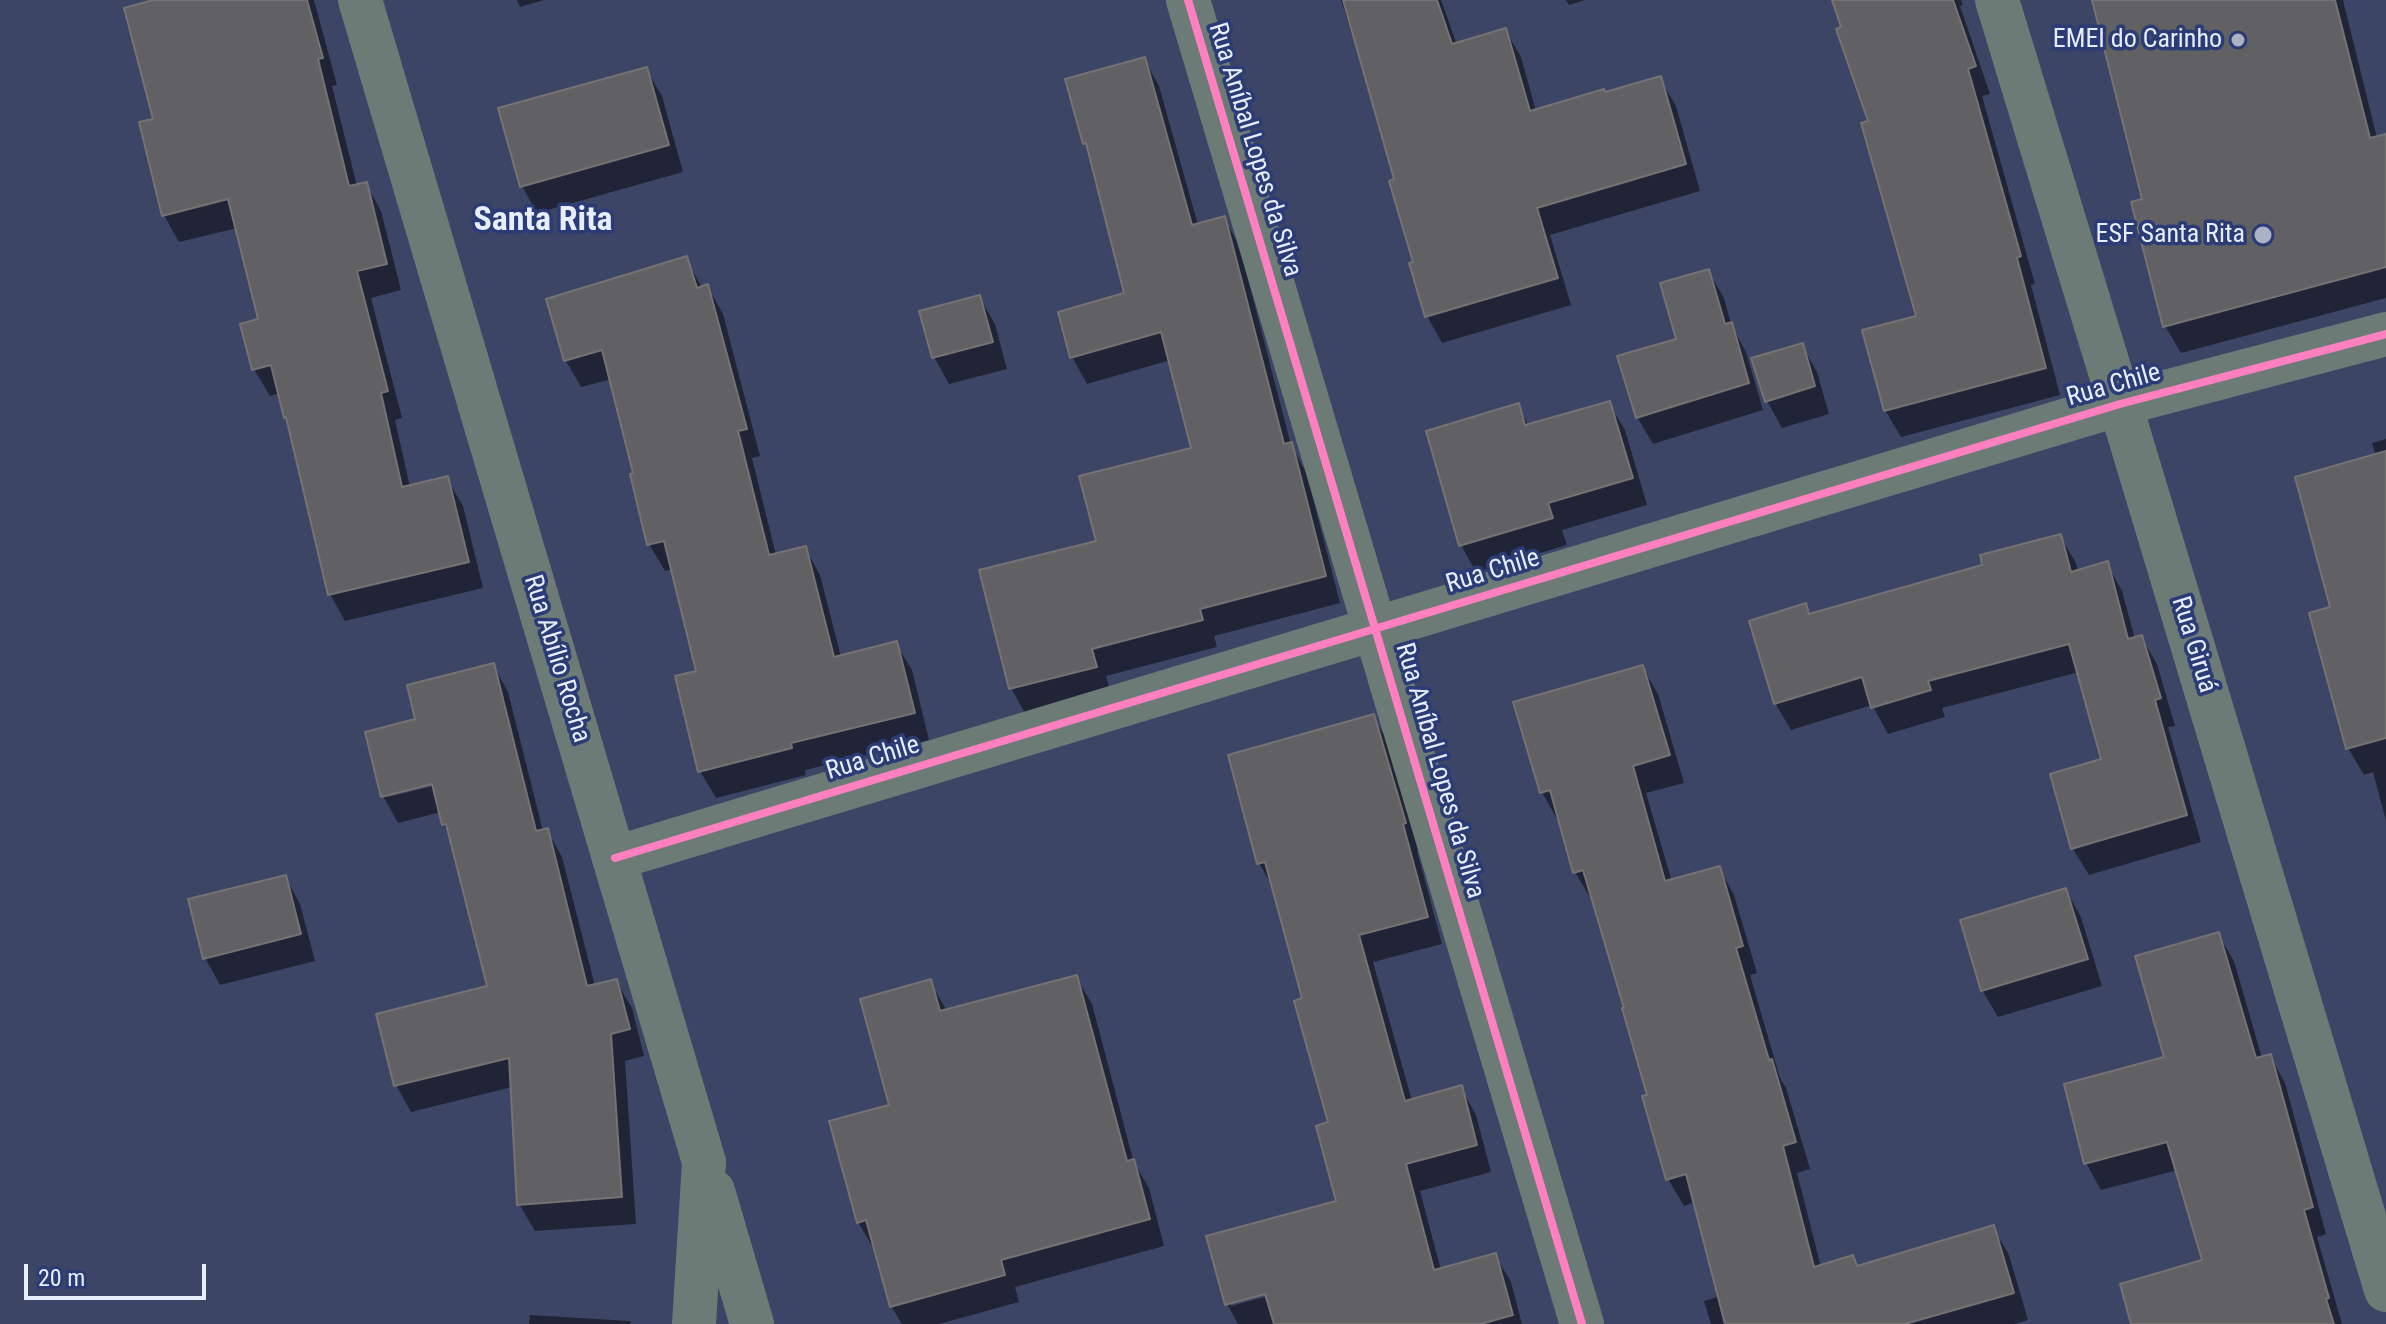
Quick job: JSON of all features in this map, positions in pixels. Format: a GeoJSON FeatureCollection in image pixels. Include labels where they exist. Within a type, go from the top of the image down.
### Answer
{"type":"FeatureCollection","features":[{"type":"Feature","properties":{"kind":"street","name":"Rua Abílio Rocha"},"geometry":{"type":"LineString","coordinates":[[360,0],[704,1162],[694,1324]]}},
{"type":"Feature","properties":{"kind":"street","name":"Rua Aníbal Lopes da Silva"},"geometry":{"type":"LineString","coordinates":[[1188,0],[1582,1324]]}},
{"type":"Feature","properties":{"kind":"street","name":"Rua Giruá"},"geometry":{"type":"LineString","coordinates":[[1997,0],[2386,1290]]}},
{"type":"Feature","properties":{"kind":"street","name":"Rua Chile"},"geometry":{"type":"LineString","coordinates":[[615,858],[2120,404],[2386,334]]}},
{"type":"Feature","properties":{"kind":"street"},"geometry":{"type":"LineString","coordinates":[[704,1162],[752,1324]]}},
{"type":"Feature","properties":{"kind":"building"},"geometry":{"type":"Polygon","coordinates":[[[153,0],[307,0],[323,58],[318,59],[349,186],[367,182],[387,264],[357,271],[388,391],[381,393],[402,487],[448,476],[469,562],[328,595],[271,365],[252,370],[240,324],[258,319],[228,199],[162,216],[139,122],[153,119],[124,8],[153,0]]]}},
{"type":"Feature","properties":{"kind":"building"},"geometry":{"type":"Polygon","coordinates":[[[1343,0],[1437,0],[1452,44],[1506,28],[1530,111],[1661,76],[1686,164],[1537,208],[1558,278],[1425,317],[1409,263],[1413,262],[1389,181],[1394,179],[1343,0]]]}},
{"type":"Feature","properties":{"kind":"building"},"geometry":{"type":"Polygon","coordinates":[[[1832,0],[1953,0],[1976,66],[1968,69],[2021,256],[2017,258],[2046,368],[1884,411],[1862,330],[1916,316],[1861,123],[1868,121],[1836,29],[1841,27],[1832,0]]]}},
{"type":"Feature","properties":{"kind":"building"},"geometry":{"type":"Polygon","coordinates":[[[2092,0],[2335,0],[2370,138],[2386,134],[2386,267],[2163,327],[2131,202],[2142,199],[2092,0]]]}},
{"type":"Feature","properties":{"kind":"building"},"geometry":{"type":"Polygon","coordinates":[[[1145,57],[1192,225],[1225,216],[1284,444],[1292,442],[1326,576],[1200,609],[1203,620],[1092,649],[1097,667],[1009,689],[979,570],[1096,541],[1079,476],[1191,448],[1161,332],[1070,358],[1058,312],[1124,293],[1086,143],[1083,144],[1065,79],[1145,57]]]}},
{"type":"Feature","properties":{"kind":"building"},"geometry":{"type":"Polygon","coordinates":[[[647,67],[669,145],[520,187],[498,108],[647,67]]]}},
{"type":"Feature","properties":{"kind":"building"},"geometry":{"type":"Polygon","coordinates":[[[687,256],[697,288],[708,284],[747,429],[738,431],[769,555],[806,546],[834,657],[897,641],[915,713],[791,743],[792,748],[698,772],[675,676],[696,671],[664,541],[647,545],[630,474],[633,473],[602,350],[564,361],[546,299],[687,256]]]}},
{"type":"Feature","properties":{"kind":"building"},"geometry":{"type":"Polygon","coordinates":[[[1709,269],[1725,324],[1732,322],[1749,383],[1636,418],[1617,356],[1676,339],[1660,283],[1709,269]]]}},
{"type":"Feature","properties":{"kind":"building"},"geometry":{"type":"Polygon","coordinates":[[[980,295],[993,342],[932,358],[919,311],[980,295]]]}},
{"type":"Feature","properties":{"kind":"building"},"geometry":{"type":"Polygon","coordinates":[[[1803,343],[1815,386],[1765,402],[1751,358],[1803,343]]]}},
{"type":"Feature","properties":{"kind":"building"},"geometry":{"type":"Polygon","coordinates":[[[1610,401],[1633,478],[1548,503],[1553,518],[1459,546],[1426,431],[1519,403],[1525,425],[1610,401]]]}},
{"type":"Feature","properties":{"kind":"building"},"geometry":{"type":"Polygon","coordinates":[[[2386,451],[2386,738],[2346,749],[2309,613],[2330,607],[2295,477],[2386,451]]]}},
{"type":"Feature","properties":{"kind":"building"},"geometry":{"type":"Polygon","coordinates":[[[2061,534],[2071,572],[2108,561],[2128,639],[2142,635],[2161,698],[2155,700],[2187,815],[2071,849],[2050,774],[2101,759],[2069,644],[1928,681],[1931,690],[1871,708],[1862,677],[1774,704],[1749,621],[1806,603],[1809,614],[1982,565],[1980,555],[2061,534]]]}},
{"type":"Feature","properties":{"kind":"building"},"geometry":{"type":"Polygon","coordinates":[[[494,663],[536,831],[548,828],[587,986],[617,979],[630,1029],[611,1034],[622,1197],[517,1205],[509,1058],[394,1086],[376,1014],[487,986],[446,824],[442,825],[432,784],[381,797],[365,732],[415,719],[407,685],[494,663]]]}},
{"type":"Feature","properties":{"kind":"building"},"geometry":{"type":"Polygon","coordinates":[[[1643,665],[1670,755],[1633,766],[1665,881],[1720,866],[1743,946],[1736,948],[1796,1142],[1783,1146],[1814,1267],[1853,1255],[1857,1266],[1994,1225],[2014,1293],[1905,1324],[1725,1324],[1686,1174],[1666,1180],[1642,1096],[1647,1095],[1624,1008],[1583,870],[1573,873],[1550,790],[1540,793],[1513,702],[1643,665]]]}},
{"type":"Feature","properties":{"kind":"building"},"geometry":{"type":"Polygon","coordinates":[[[1374,714],[1406,823],[1403,824],[1428,917],[1359,935],[1405,1101],[1462,1085],[1477,1145],[1406,1164],[1434,1270],[1496,1253],[1513,1315],[1481,1324],[1274,1324],[1265,1294],[1225,1305],[1206,1236],[1336,1201],[1316,1126],[1328,1122],[1294,1001],[1302,998],[1265,862],[1257,864],[1228,755],[1374,714]]]}},
{"type":"Feature","properties":{"kind":"building"},"geometry":{"type":"Polygon","coordinates":[[[286,875],[301,934],[203,959],[188,899],[286,875]]]}},
{"type":"Feature","properties":{"kind":"building"},"geometry":{"type":"Polygon","coordinates":[[[2066,888],[2088,959],[1981,991],[1960,920],[2066,888]]]}},
{"type":"Feature","properties":{"kind":"building"},"geometry":{"type":"Polygon","coordinates":[[[2219,932],[2256,1058],[2271,1054],[2313,1207],[2304,1210],[2334,1324],[2131,1324],[2120,1284],[2202,1260],[2167,1142],[2084,1164],[2064,1084],[2164,1057],[2135,956],[2219,932]]]}},
{"type":"Feature","properties":{"kind":"building"},"geometry":{"type":"Polygon","coordinates":[[[1077,975],[1127,1161],[1134,1159],[1150,1219],[1001,1260],[1005,1275],[890,1307],[866,1220],[857,1223],[829,1121],[889,1105],[860,999],[931,979],[940,1011],[1077,975]]]}},
{"type":"Feature","properties":{"kind":"cycle path"},"geometry":{"type":"LineString","coordinates":[[1188,0],[1582,1324]]}},
{"type":"Feature","properties":{"kind":"cycle path"},"geometry":{"type":"LineString","coordinates":[[615,858],[2120,404],[2386,334]]}},
{"type":"Feature","properties":{"kind":"place","name":"EMEI do Carinho"},"geometry":{"type":"Point","coordinates":[2238,40]}},
{"type":"Feature","properties":{"kind":"place","name":"ESF Santa Rita"},"geometry":{"type":"Point","coordinates":[2263,235]}},
{"type":"Feature","properties":{"kind":"district","name":"Santa Rita"},"geometry":{"type":"Point","coordinates":[543,221]}}]}
